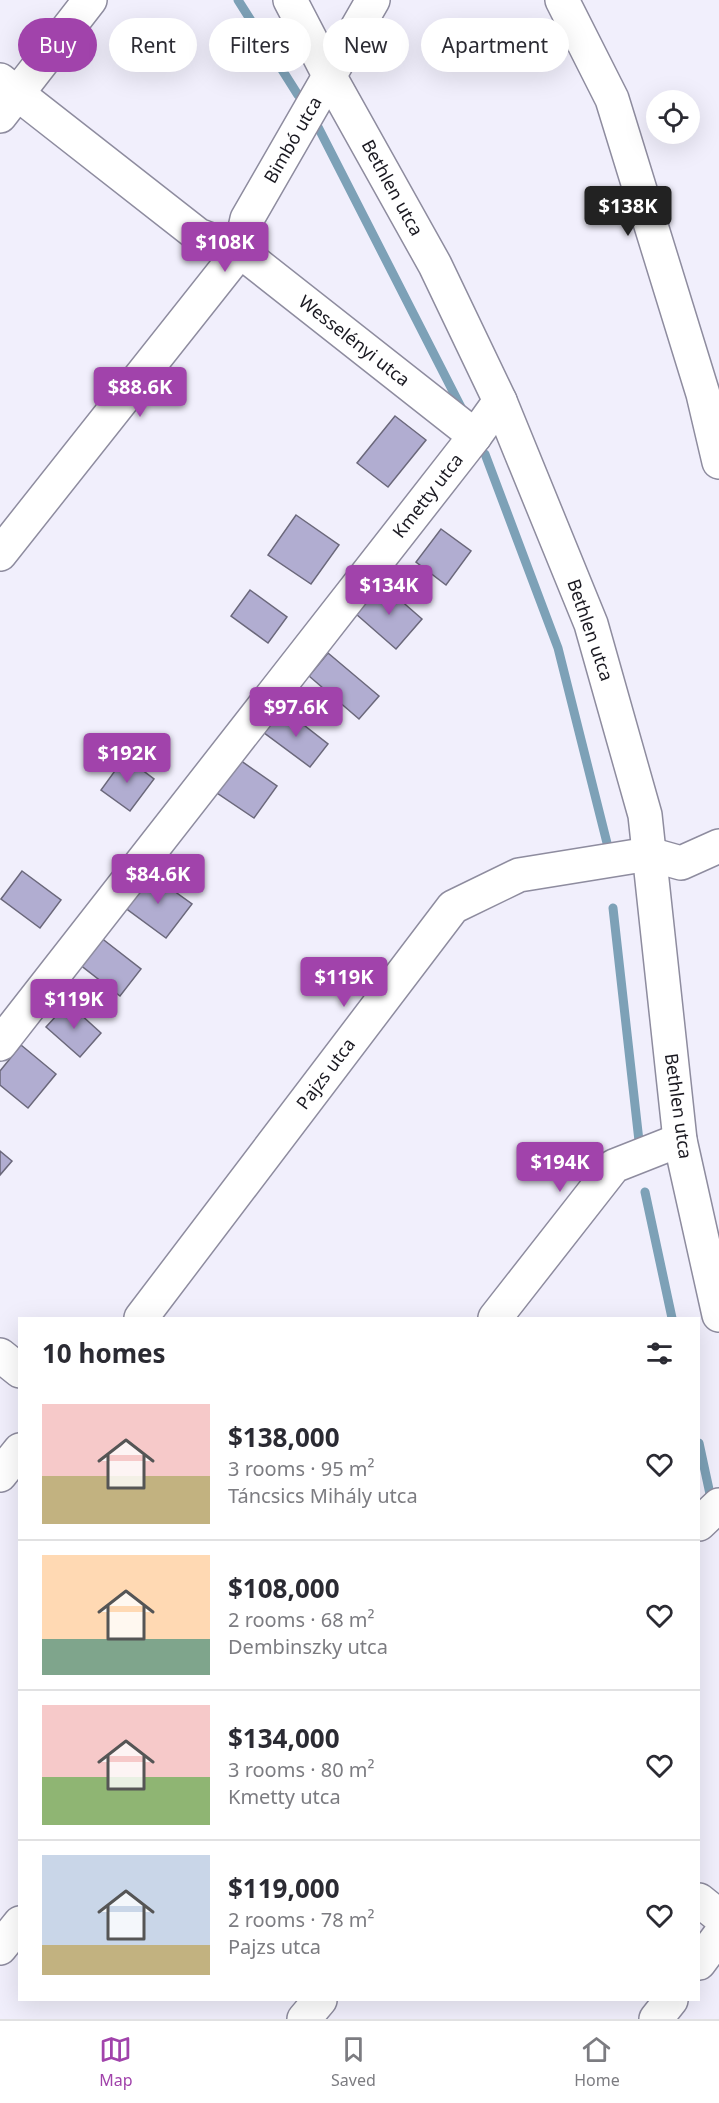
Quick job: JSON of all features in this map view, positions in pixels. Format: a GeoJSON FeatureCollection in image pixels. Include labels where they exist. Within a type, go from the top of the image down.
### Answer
{"type":"FeatureCollection","features":[{"type":"Feature","properties":{"kind":"street"},"geometry":{"type":"LineString","coordinates":[[6,97],[90,0]]}},
{"type":"Feature","properties":{"kind":"street","name":"Bethlen utca"},"geometry":{"type":"LineString","coordinates":[[290,0],[435,266],[500,401],[591,624],[645,815],[680,1140],[719,1316]]}},
{"type":"Feature","properties":{"kind":"street","name":"Bimbó utca"},"geometry":{"type":"LineString","coordinates":[[240,251],[248,219],[373,0]]}},
{"type":"Feature","properties":{"kind":"street"},"geometry":{"type":"LineString","coordinates":[[562,0],[612,99],[703,394],[719,462]]}},
{"type":"Feature","properties":{"kind":"street","name":"Wesselényi utca"},"geometry":{"type":"LineString","coordinates":[[6,97],[198,235],[240,251],[475,436]]}},
{"type":"Feature","properties":{"kind":"street"},"geometry":{"type":"LineString","coordinates":[[0,554],[240,251]]}},
{"type":"Feature","properties":{"kind":"street","name":"Kmetty utca"},"geometry":{"type":"LineString","coordinates":[[0,1044],[500,401]]}},
{"type":"Feature","properties":{"kind":"street"},"geometry":{"type":"LineString","coordinates":[[649,854],[681,863],[719,846]]}},
{"type":"Feature","properties":{"kind":"street","name":"Pajzs utca"},"geometry":{"type":"LineString","coordinates":[[142,1317],[453,907],[519,875],[649,854]]}},
{"type":"Feature","properties":{"kind":"street"},"geometry":{"type":"LineString","coordinates":[[496,1317],[614,1166],[680,1140]]}},
{"type":"Feature","properties":{"kind":"street"},"geometry":{"type":"LineString","coordinates":[[0,1355],[18,1369]]}},
{"type":"Feature","properties":{"kind":"street"},"geometry":{"type":"LineString","coordinates":[[0,1475],[18,1452]]}},
{"type":"Feature","properties":{"kind":"street"},"geometry":{"type":"LineString","coordinates":[[700,1523],[719,1505]]}},
{"type":"Feature","properties":{"kind":"street"},"geometry":{"type":"LineString","coordinates":[[700,1901],[719,1916]]}},
{"type":"Feature","properties":{"kind":"street"},"geometry":{"type":"LineString","coordinates":[[0,1948],[18,1926]]}},
{"type":"Feature","properties":{"kind":"street"},"geometry":{"type":"LineString","coordinates":[[700,1962],[719,1936]]}},
{"type":"Feature","properties":{"kind":"street"},"geometry":{"type":"LineString","coordinates":[[304,2019],[319,2001]]}},
{"type":"Feature","properties":{"kind":"street"},"geometry":{"type":"LineString","coordinates":[[656,2019],[670,2001]]}},
{"type":"Feature","properties":{"kind":"building"},"geometry":{"type":"Polygon","coordinates":[[[395,416],[426,440],[388,487],[357,463],[395,416]]]}},
{"type":"Feature","properties":{"kind":"building"},"geometry":{"type":"Polygon","coordinates":[[[296,515],[339,545],[311,584],[268,555],[296,515]]]}},
{"type":"Feature","properties":{"kind":"building"},"geometry":{"type":"Polygon","coordinates":[[[441,529],[471,551],[446,585],[416,562],[441,529]]]}},
{"type":"Feature","properties":{"kind":"building"},"geometry":{"type":"Polygon","coordinates":[[[382,584],[422,619],[396,649],[356,614],[382,584]]]}},
{"type":"Feature","properties":{"kind":"building"},"geometry":{"type":"Polygon","coordinates":[[[250,590],[287,617],[268,643],[231,616],[250,590]]]}},
{"type":"Feature","properties":{"kind":"building"},"geometry":{"type":"Polygon","coordinates":[[[328,653],[379,696],[359,719],[309,676],[328,653]]]}},
{"type":"Feature","properties":{"kind":"building"},"geometry":{"type":"Polygon","coordinates":[[[282,708],[328,744],[310,767],[263,732],[282,708]]]}},
{"type":"Feature","properties":{"kind":"building"},"geometry":{"type":"Polygon","coordinates":[[[125,757],[154,779],[130,811],[101,790],[125,757]]]}},
{"type":"Feature","properties":{"kind":"building"},"geometry":{"type":"Polygon","coordinates":[[[237,758],[277,786],[254,818],[214,791],[237,758]]]}},
{"type":"Feature","properties":{"kind":"building"},"geometry":{"type":"Polygon","coordinates":[[[22,871],[61,900],[40,928],[1,899],[22,871]]]}},
{"type":"Feature","properties":{"kind":"building"},"geometry":{"type":"Polygon","coordinates":[[[149,873],[192,904],[166,938],[124,907],[149,873]]]}},
{"type":"Feature","properties":{"kind":"building"},"geometry":{"type":"Polygon","coordinates":[[[100,937],[141,969],[120,996],[79,964],[100,937]]]}},
{"type":"Feature","properties":{"kind":"building"},"geometry":{"type":"Polygon","coordinates":[[[68,1003],[101,1033],[80,1057],[46,1027],[68,1003]]]}},
{"type":"Feature","properties":{"kind":"building"},"geometry":{"type":"Polygon","coordinates":[[[21,1045],[56,1074],[28,1108],[0,1085],[0,1071],[21,1045]]]}},
{"type":"Feature","properties":{"kind":"building"},"geometry":{"type":"Polygon","coordinates":[[[0,1151],[12,1161],[0,1175],[0,1151]]]}},
{"type":"Feature","properties":{"kind":"waterway"},"geometry":{"type":"LineString","coordinates":[[238,0],[298,95]]}},
{"type":"Feature","properties":{"kind":"waterway"},"geometry":{"type":"LineString","coordinates":[[317,125],[463,411]]}},
{"type":"Feature","properties":{"kind":"waterway"},"geometry":{"type":"LineString","coordinates":[[485,454],[558,648],[608,847]]}},
{"type":"Feature","properties":{"kind":"waterway"},"geometry":{"type":"LineString","coordinates":[[613,908],[639,1141]]}},
{"type":"Feature","properties":{"kind":"waterway"},"geometry":{"type":"LineString","coordinates":[[645,1192],[672,1317]]}},
{"type":"Feature","properties":{"kind":"waterway"},"geometry":{"type":"LineString","coordinates":[[700,1448],[710,1494]]}}]}
